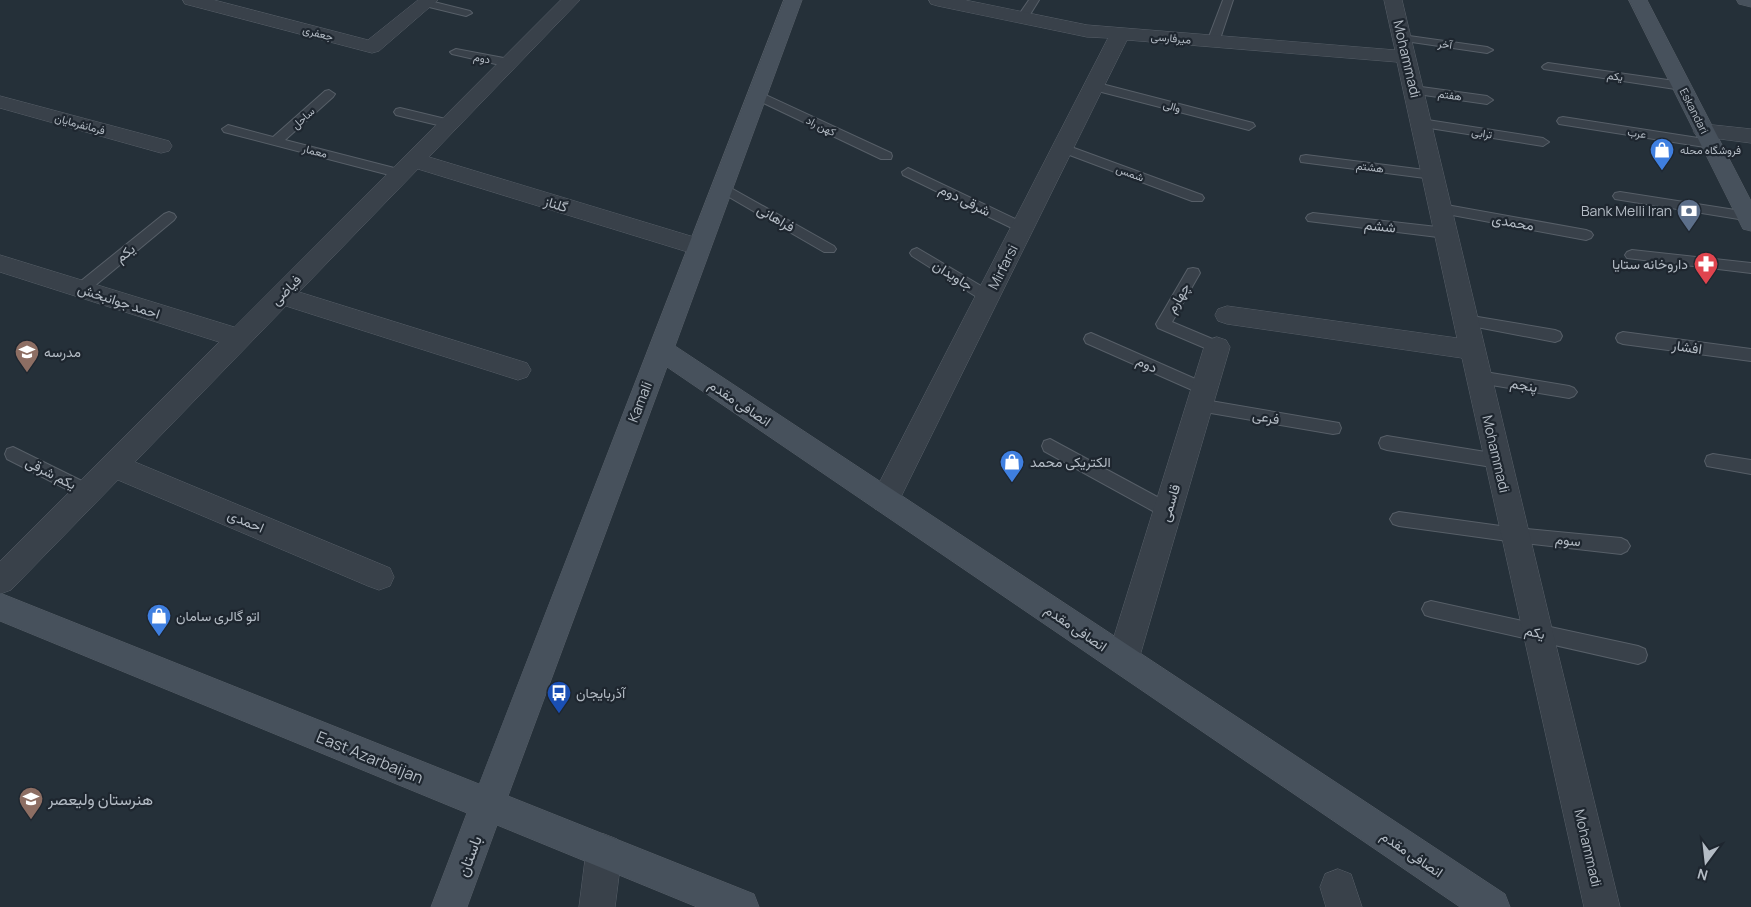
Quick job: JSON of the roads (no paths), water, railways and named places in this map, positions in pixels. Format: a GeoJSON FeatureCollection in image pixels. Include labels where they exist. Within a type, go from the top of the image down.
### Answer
{"type":"FeatureCollection","features":[{"type":"Feature","properties":{"kind":"main road","name":"Kamali"},"geometry":{"type":"LineString","coordinates":[[489,805],[511,741],[793,0]]}},
{"type":"Feature","properties":{"kind":"main road","name":"Eskandari"},"geometry":{"type":"LineString","coordinates":[[1638,0],[1750,220]]}},
{"type":"Feature","properties":{"kind":"main road","name":"انصافی مقدم"},"geometry":{"type":"LineString","coordinates":[[660,349],[1492,907]]}},
{"type":"Feature","properties":{"kind":"main road","name":"East Azarbaijan"},"geometry":{"type":"LineString","coordinates":[[0,607],[741,907]]}},
{"type":"Feature","properties":{"kind":"main road","name":"باستان"},"geometry":{"type":"LineString","coordinates":[[449,907],[489,805]]}},
{"type":"Feature","properties":{"kind":"street","name":"جعفری"},"geometry":{"type":"LineString","coordinates":[[192,0],[372,47],[427,2]]}},
{"type":"Feature","properties":{"kind":"street","name":"فیاضی"},"geometry":{"type":"LineString","coordinates":[[0,581],[571,0]]}},
{"type":"Feature","properties":{"kind":"street","name":"میرفارسی"},"geometry":{"type":"LineString","coordinates":[[938,0],[1087,31],[1213,42],[1405,47]]}},
{"type":"Feature","properties":{"kind":"street","name":"Mohammadi"},"geometry":{"type":"LineString","coordinates":[[1394,0],[1537,633],[1602,907]]}},
{"type":"Feature","properties":{"kind":"street","name":"Mirfarsi"},"geometry":{"type":"LineString","coordinates":[[885,500],[1120,34]]}},
{"type":"Feature","properties":{"kind":"street","name":"فرمانفرمایان"},"geometry":{"type":"LineString","coordinates":[[0,102],[161,146]]}},
{"type":"Feature","properties":{"kind":"street"},"geometry":{"type":"LineString","coordinates":[[1708,138],[1751,136]]}},
{"type":"Feature","properties":{"kind":"street","name":"گلناز"},"geometry":{"type":"LineString","coordinates":[[407,167],[699,247]]}},
{"type":"Feature","properties":{"kind":"street","name":"احمد جوانبخش"},"geometry":{"type":"LineString","coordinates":[[0,263],[238,338]]}},
{"type":"Feature","properties":{"kind":"street"},"geometry":{"type":"LineString","coordinates":[[281,295],[518,370]]}},
{"type":"Feature","properties":{"kind":"street"},"geometry":{"type":"LineString","coordinates":[[1227,315],[1473,350]]}},
{"type":"Feature","properties":{"kind":"street","name":"قاسمی"},"geometry":{"type":"LineString","coordinates":[[1123,659],[1216,347]]}},
{"type":"Feature","properties":{"kind":"street","name":"احمدی"},"geometry":{"type":"LineString","coordinates":[[114,466],[379,577]]}},
{"type":"Feature","properties":{"kind":"street"},"geometry":{"type":"LineString","coordinates":[[597,907],[604,852]]}},
{"type":"Feature","properties":{"kind":"lane"},"geometry":{"type":"LineString","coordinates":[[1022,19],[1034,0]]}},
{"type":"Feature","properties":{"kind":"lane"},"geometry":{"type":"LineString","coordinates":[[1213,42],[1228,0]]}},
{"type":"Feature","properties":{"kind":"lane"},"geometry":{"type":"LineString","coordinates":[[427,2],[466,13]]}},
{"type":"Feature","properties":{"kind":"lane","name":"آخر"},"geometry":{"type":"LineString","coordinates":[[1405,47],[1487,50]]}},
{"type":"Feature","properties":{"kind":"lane","name":"دوم"},"geometry":{"type":"LineString","coordinates":[[456,52],[509,63]]}},
{"type":"Feature","properties":{"kind":"lane","name":"یکم"},"geometry":{"type":"LineString","coordinates":[[1548,66],[1682,86]]}},
{"type":"Feature","properties":{"kind":"lane","name":"والی"},"geometry":{"type":"LineString","coordinates":[[1094,86],[1249,126]]}},
{"type":"Feature","properties":{"kind":"lane","name":"هفتم"},"geometry":{"type":"LineString","coordinates":[[1414,90],[1487,100]]}},
{"type":"Feature","properties":{"kind":"lane","name":"ساحل"},"geometry":{"type":"LineString","coordinates":[[276,142],[329,94]]}},
{"type":"Feature","properties":{"kind":"lane","name":"کهن راد"},"geometry":{"type":"LineString","coordinates":[[757,95],[886,156]]}},
{"type":"Feature","properties":{"kind":"lane"},"geometry":{"type":"LineString","coordinates":[[400,112],[450,124]]}},
{"type":"Feature","properties":{"kind":"lane","name":"عرب"},"geometry":{"type":"LineString","coordinates":[[1563,121],[1708,138]]}},
{"type":"Feature","properties":{"kind":"lane","name":"ترابی"},"geometry":{"type":"LineString","coordinates":[[1422,123],[1543,142]]}},
{"type":"Feature","properties":{"kind":"lane","name":"معمار"},"geometry":{"type":"LineString","coordinates":[[228,129],[276,142],[407,167]]}},
{"type":"Feature","properties":{"kind":"lane","name":"شمس"},"geometry":{"type":"LineString","coordinates":[[1063,148],[1198,198]]}},
{"type":"Feature","properties":{"kind":"lane","name":"هشتم"},"geometry":{"type":"LineString","coordinates":[[1306,159],[1434,175]]}},
{"type":"Feature","properties":{"kind":"lane","name":"شرقی دوم"},"geometry":{"type":"LineString","coordinates":[[908,172],[1023,228]]}},
{"type":"Feature","properties":{"kind":"lane","name":"فراهانی"},"geometry":{"type":"LineString","coordinates":[[722,187],[829,249]]}},
{"type":"Feature","properties":{"kind":"lane"},"geometry":{"type":"LineString","coordinates":[[1620,196],[1750,220]]}},
{"type":"Feature","properties":{"kind":"lane","name":"یکم"},"geometry":{"type":"LineString","coordinates":[[81,289],[168,217]]}},
{"type":"Feature","properties":{"kind":"lane","name":"ششم"},"geometry":{"type":"LineString","coordinates":[[1313,218],[1444,221]]}},
{"type":"Feature","properties":{"kind":"lane","name":"محمدی"},"geometry":{"type":"LineString","coordinates":[[1444,221],[1586,234]]}},
{"type":"Feature","properties":{"kind":"lane","name":"جاویدان"},"geometry":{"type":"LineString","coordinates":[[917,253],[988,297]]}},
{"type":"Feature","properties":{"kind":"lane"},"geometry":{"type":"LineString","coordinates":[[1632,255],[1751,268]]}},
{"type":"Feature","properties":{"kind":"lane","name":"چهارم"},"geometry":{"type":"LineString","coordinates":[[1193,273],[1163,324],[1216,347]]}},
{"type":"Feature","properties":{"kind":"lane"},"geometry":{"type":"LineString","coordinates":[[1466,320],[1555,336]]}},
{"type":"Feature","properties":{"kind":"lane","name":"افشار"},"geometry":{"type":"LineString","coordinates":[[1623,338],[1751,355]]}},
{"type":"Feature","properties":{"kind":"lane","name":"دوم"},"geometry":{"type":"LineString","coordinates":[[1090,339],[1202,397]]}},
{"type":"Feature","properties":{"kind":"lane","name":"پنجم"},"geometry":{"type":"LineString","coordinates":[[1479,377],[1569,392]]}},
{"type":"Feature","properties":{"kind":"lane","name":"فرعی"},"geometry":{"type":"LineString","coordinates":[[1202,397],[1333,428]]}},
{"type":"Feature","properties":{"kind":"lane"},"geometry":{"type":"LineString","coordinates":[[1387,443],[1498,462]]}},
{"type":"Feature","properties":{"kind":"lane"},"geometry":{"type":"LineString","coordinates":[[1050,446],[1168,511]]}},
{"type":"Feature","properties":{"kind":"lane","name":"یکم شرقی"},"geometry":{"type":"LineString","coordinates":[[13,454],[88,492]]}},
{"type":"Feature","properties":{"kind":"lane"},"geometry":{"type":"LineString","coordinates":[[1713,461],[1751,467]]}},
{"type":"Feature","properties":{"kind":"lane"},"geometry":{"type":"LineString","coordinates":[[1399,518],[1515,534]]}},
{"type":"Feature","properties":{"kind":"lane","name":"سوم"},"geometry":{"type":"LineString","coordinates":[[1515,534],[1621,546]]}},
{"type":"Feature","properties":{"kind":"lane","name":"یکم"},"geometry":{"type":"LineString","coordinates":[[1431,609],[1638,655]]}},
{"type":"Feature","properties":{"kind":"place","name":"فروشگاه محله"},"geometry":{"type":"Point","coordinates":[1662,171]}},
{"type":"Feature","properties":{"kind":"place","name":"Bank Melli Iran"},"geometry":{"type":"Point","coordinates":[1689,232]}},
{"type":"Feature","properties":{"kind":"place","name":"داروخانه ستایا"},"geometry":{"type":"Point","coordinates":[1706,285]}},
{"type":"Feature","properties":{"kind":"place","name":"مدرسه"},"geometry":{"type":"Point","coordinates":[27,373]}},
{"type":"Feature","properties":{"kind":"place","name":"الکتریکی محمد"},"geometry":{"type":"Point","coordinates":[1012,483]}},
{"type":"Feature","properties":{"kind":"place","name":"اتو گالری سامان"},"geometry":{"type":"Point","coordinates":[159,637]}},
{"type":"Feature","properties":{"kind":"place","name":"آذربایجان"},"geometry":{"type":"Point","coordinates":[559,714]}},
{"type":"Feature","properties":{"kind":"place","name":"هنرستان ولیعصر"},"geometry":{"type":"Point","coordinates":[31,820]}}]}
